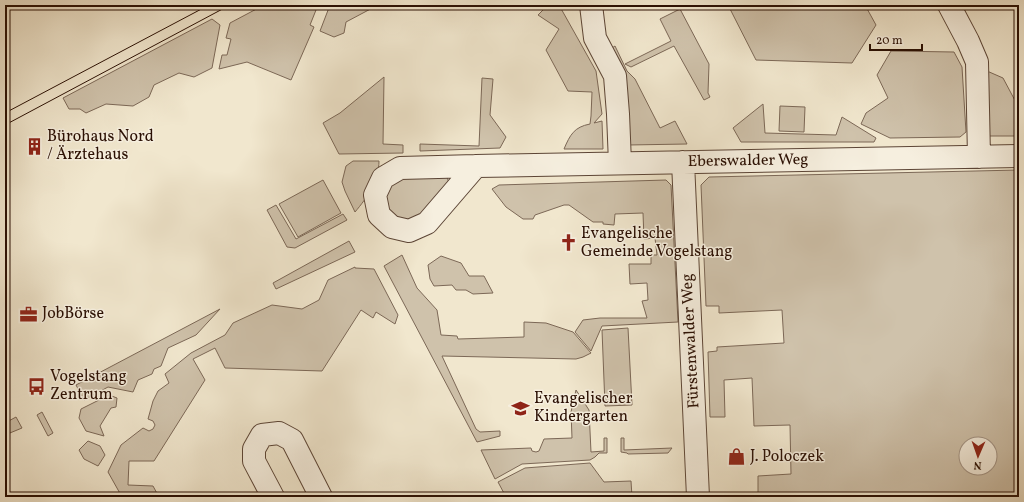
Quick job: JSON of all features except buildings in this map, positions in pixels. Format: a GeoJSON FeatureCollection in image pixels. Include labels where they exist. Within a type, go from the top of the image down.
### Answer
{"type":"FeatureCollection","features":[{"type":"Feature","properties":{"kind":"street"},"geometry":{"type":"LineString","coordinates":[[591,5],[595,38],[615,76],[620,163]]}},
{"type":"Feature","properties":{"kind":"street"},"geometry":{"type":"LineString","coordinates":[[948,5],[968,41],[977,62],[979,157]]}},
{"type":"Feature","properties":{"kind":"street","name":"Eberswalder Weg"},"geometry":{"type":"LineString","coordinates":[[476,166],[1019,156]]}},
{"type":"Feature","properties":{"kind":"street","name":"Fürstenwalder Weg"},"geometry":{"type":"LineString","coordinates":[[683,162],[698,497]]}},
{"type":"Feature","properties":{"kind":"street"},"geometry":{"type":"LineString","coordinates":[[273,497],[254,461],[254,449],[262,435],[279,433],[292,440],[321,497]]}},
{"type":"Feature","properties":{"kind":"shaded area"},"geometry":{"type":"Polygon","coordinates":[[[264,5],[318,5],[310,25],[314,27],[291,80],[247,62],[219,69],[222,55],[227,55],[231,39],[226,38],[230,23],[264,5]]]}},
{"type":"Feature","properties":{"kind":"shaded area"},"geometry":{"type":"Polygon","coordinates":[[[330,5],[378,5],[346,22],[344,33],[334,37],[320,31],[330,5]]]}},
{"type":"Feature","properties":{"kind":"shaded area"},"geometry":{"type":"Polygon","coordinates":[[[548,5],[559,5],[596,71],[602,114],[594,123],[602,121],[603,149],[564,149],[573,132],[580,127],[590,124],[592,92],[568,91],[546,50],[559,29],[538,15],[548,5]]]}},
{"type":"Feature","properties":{"kind":"shaded area"},"geometry":{"type":"Polygon","coordinates":[[[728,5],[865,5],[876,25],[852,63],[756,60],[728,5]]]}},
{"type":"Feature","properties":{"kind":"shaded area"},"geometry":{"type":"Polygon","coordinates":[[[680,9],[709,64],[708,93],[710,97],[704,100],[674,46],[631,67],[625,64],[671,41],[660,19],[680,9]]]}},
{"type":"Feature","properties":{"kind":"shaded area"},"geometry":{"type":"Polygon","coordinates":[[[212,19],[220,25],[212,68],[194,77],[179,73],[154,85],[149,97],[133,106],[106,104],[86,113],[80,109],[69,109],[63,98],[212,19]]]}},
{"type":"Feature","properties":{"kind":"shaded area"},"geometry":{"type":"Polygon","coordinates":[[[615,46],[627,71],[635,79],[660,128],[675,121],[687,144],[628,145],[609,50],[615,46]]]}},
{"type":"Feature","properties":{"kind":"shaded area"},"geometry":{"type":"Polygon","coordinates":[[[891,51],[954,52],[962,67],[966,132],[960,137],[890,138],[861,124],[866,113],[888,98],[877,75],[891,51]]]}},
{"type":"Feature","properties":{"kind":"shaded area"},"geometry":{"type":"Polygon","coordinates":[[[987,71],[1003,78],[1019,108],[1019,136],[989,136],[987,71]]]}},
{"type":"Feature","properties":{"kind":"shaded area"},"geometry":{"type":"Polygon","coordinates":[[[384,77],[383,144],[403,145],[403,153],[339,154],[323,123],[340,113],[384,77]]]}},
{"type":"Feature","properties":{"kind":"shaded area"},"geometry":{"type":"Polygon","coordinates":[[[482,78],[493,79],[490,115],[506,137],[500,148],[420,151],[420,144],[479,146],[482,78]]]}},
{"type":"Feature","properties":{"kind":"shaded area"},"geometry":{"type":"Polygon","coordinates":[[[763,104],[765,133],[836,135],[842,117],[876,138],[874,142],[741,142],[733,128],[763,104]]]}},
{"type":"Feature","properties":{"kind":"shaded area"},"geometry":{"type":"Polygon","coordinates":[[[780,106],[805,107],[804,132],[779,131],[780,106]]]}},
{"type":"Feature","properties":{"kind":"shaded area"},"geometry":{"type":"Polygon","coordinates":[[[353,161],[379,161],[375,182],[364,201],[355,212],[342,182],[346,166],[353,161]]]}},
{"type":"Feature","properties":{"kind":"shaded area"},"geometry":{"type":"Polygon","coordinates":[[[1019,170],[1019,497],[758,497],[758,476],[791,474],[790,425],[754,426],[752,378],[724,380],[725,417],[710,417],[708,352],[717,351],[717,347],[784,343],[782,310],[719,313],[719,306],[706,306],[701,185],[709,177],[1019,170]]]}},
{"type":"Feature","properties":{"kind":"shaded area"},"geometry":{"type":"Polygon","coordinates":[[[446,175],[450,185],[421,217],[409,223],[397,221],[382,199],[388,184],[402,176],[446,175]]]}},
{"type":"Feature","properties":{"kind":"shaded area"},"geometry":{"type":"Polygon","coordinates":[[[323,180],[341,213],[298,237],[279,204],[323,180]]]}},
{"type":"Feature","properties":{"kind":"shaded area"},"geometry":{"type":"Polygon","coordinates":[[[666,180],[671,185],[678,322],[602,326],[591,351],[575,332],[583,320],[600,318],[647,318],[642,301],[648,300],[647,283],[630,284],[629,264],[651,264],[651,255],[657,255],[655,238],[644,239],[643,213],[615,214],[614,225],[603,224],[603,222],[593,222],[569,205],[564,205],[535,215],[533,219],[523,219],[506,207],[492,189],[499,185],[666,180]]]}},
{"type":"Feature","properties":{"kind":"shaded area"},"geometry":{"type":"Polygon","coordinates":[[[276,205],[296,239],[343,214],[347,220],[295,248],[287,247],[267,210],[276,205]]]}},
{"type":"Feature","properties":{"kind":"shaded area"},"geometry":{"type":"Polygon","coordinates":[[[349,241],[355,252],[276,289],[273,283],[349,241]]]}},
{"type":"Feature","properties":{"kind":"shaded area"},"geometry":{"type":"Polygon","coordinates":[[[402,255],[417,288],[437,310],[441,335],[457,336],[458,339],[524,337],[524,322],[546,323],[573,332],[591,353],[576,359],[442,356],[476,429],[480,432],[500,431],[500,436],[477,442],[384,266],[402,255]]]}},
{"type":"Feature","properties":{"kind":"shaded area"},"geometry":{"type":"Polygon","coordinates":[[[441,256],[461,263],[469,276],[484,276],[493,293],[473,294],[466,290],[456,290],[452,285],[434,286],[430,279],[428,265],[441,256]]]}},
{"type":"Feature","properties":{"kind":"shaded area"},"geometry":{"type":"Polygon","coordinates":[[[355,267],[374,269],[398,315],[395,324],[376,312],[373,318],[361,310],[322,371],[225,368],[215,348],[193,359],[205,380],[154,461],[129,461],[128,485],[153,486],[159,497],[122,497],[108,472],[121,445],[143,428],[149,431],[153,429],[155,425],[153,421],[148,419],[153,401],[158,391],[169,383],[165,374],[191,353],[225,335],[233,323],[272,305],[302,309],[319,300],[328,280],[355,267]]]}},
{"type":"Feature","properties":{"kind":"shaded area"},"geometry":{"type":"Polygon","coordinates":[[[220,309],[196,335],[168,348],[161,366],[154,369],[152,374],[138,380],[133,392],[108,387],[84,400],[76,385],[220,309]]]}},
{"type":"Feature","properties":{"kind":"shaded area"},"geometry":{"type":"Polygon","coordinates":[[[628,328],[632,405],[605,406],[602,330],[628,328]]]}},
{"type":"Feature","properties":{"kind":"shaded area"},"geometry":{"type":"Polygon","coordinates":[[[576,390],[589,410],[591,452],[604,451],[604,438],[607,438],[607,453],[599,453],[590,460],[522,464],[495,479],[481,450],[531,448],[532,451],[536,452],[539,451],[544,439],[572,438],[571,412],[576,390]]]}},
{"type":"Feature","properties":{"kind":"shaded area"},"geometry":{"type":"Polygon","coordinates":[[[109,395],[117,398],[116,407],[111,408],[100,426],[104,436],[86,431],[79,418],[81,409],[109,395]]]}},
{"type":"Feature","properties":{"kind":"shaded area"},"geometry":{"type":"Polygon","coordinates":[[[42,412],[53,433],[48,436],[37,415],[42,412]]]}},
{"type":"Feature","properties":{"kind":"shaded area"},"geometry":{"type":"Polygon","coordinates":[[[16,417],[22,428],[5,435],[5,423],[16,417]]]}},
{"type":"Feature","properties":{"kind":"shaded area"},"geometry":{"type":"Polygon","coordinates":[[[621,438],[624,438],[624,450],[672,448],[668,453],[628,454],[621,452],[621,438]]]}},
{"type":"Feature","properties":{"kind":"shaded area"},"geometry":{"type":"Polygon","coordinates":[[[88,441],[100,446],[105,455],[98,466],[84,459],[79,450],[88,441]]]}},
{"type":"Feature","properties":{"kind":"shaded area"},"geometry":{"type":"Polygon","coordinates":[[[590,463],[604,482],[631,481],[632,497],[506,497],[498,482],[525,468],[590,463]]]}},
{"type":"Feature","properties":{"kind":"tram line"},"geometry":{"type":"LineString","coordinates":[[5,113],[209,5]]}},
{"type":"Feature","properties":{"kind":"tram line"},"geometry":{"type":"LineString","coordinates":[[5,125],[230,5]]}},
{"type":"Feature","properties":{"kind":"place","name":"Bürohaus Nord / Ärztehaus"},"geometry":{"type":"Point","coordinates":[34,146]}},
{"type":"Feature","properties":{"kind":"place","name":"Evangelische Gemeinde Vogelstang"},"geometry":{"type":"Point","coordinates":[568,243]}},
{"type":"Feature","properties":{"kind":"place","name":"JobBörse"},"geometry":{"type":"Point","coordinates":[29,314]}},
{"type":"Feature","properties":{"kind":"place","name":"Vogelstang Zentrum"},"geometry":{"type":"Point","coordinates":[37,386]}},
{"type":"Feature","properties":{"kind":"place","name":"Evangelischer Kindergarten"},"geometry":{"type":"Point","coordinates":[521,408]}},
{"type":"Feature","properties":{"kind":"place","name":"J. Poloczek"},"geometry":{"type":"Point","coordinates":[737,457]}}]}
